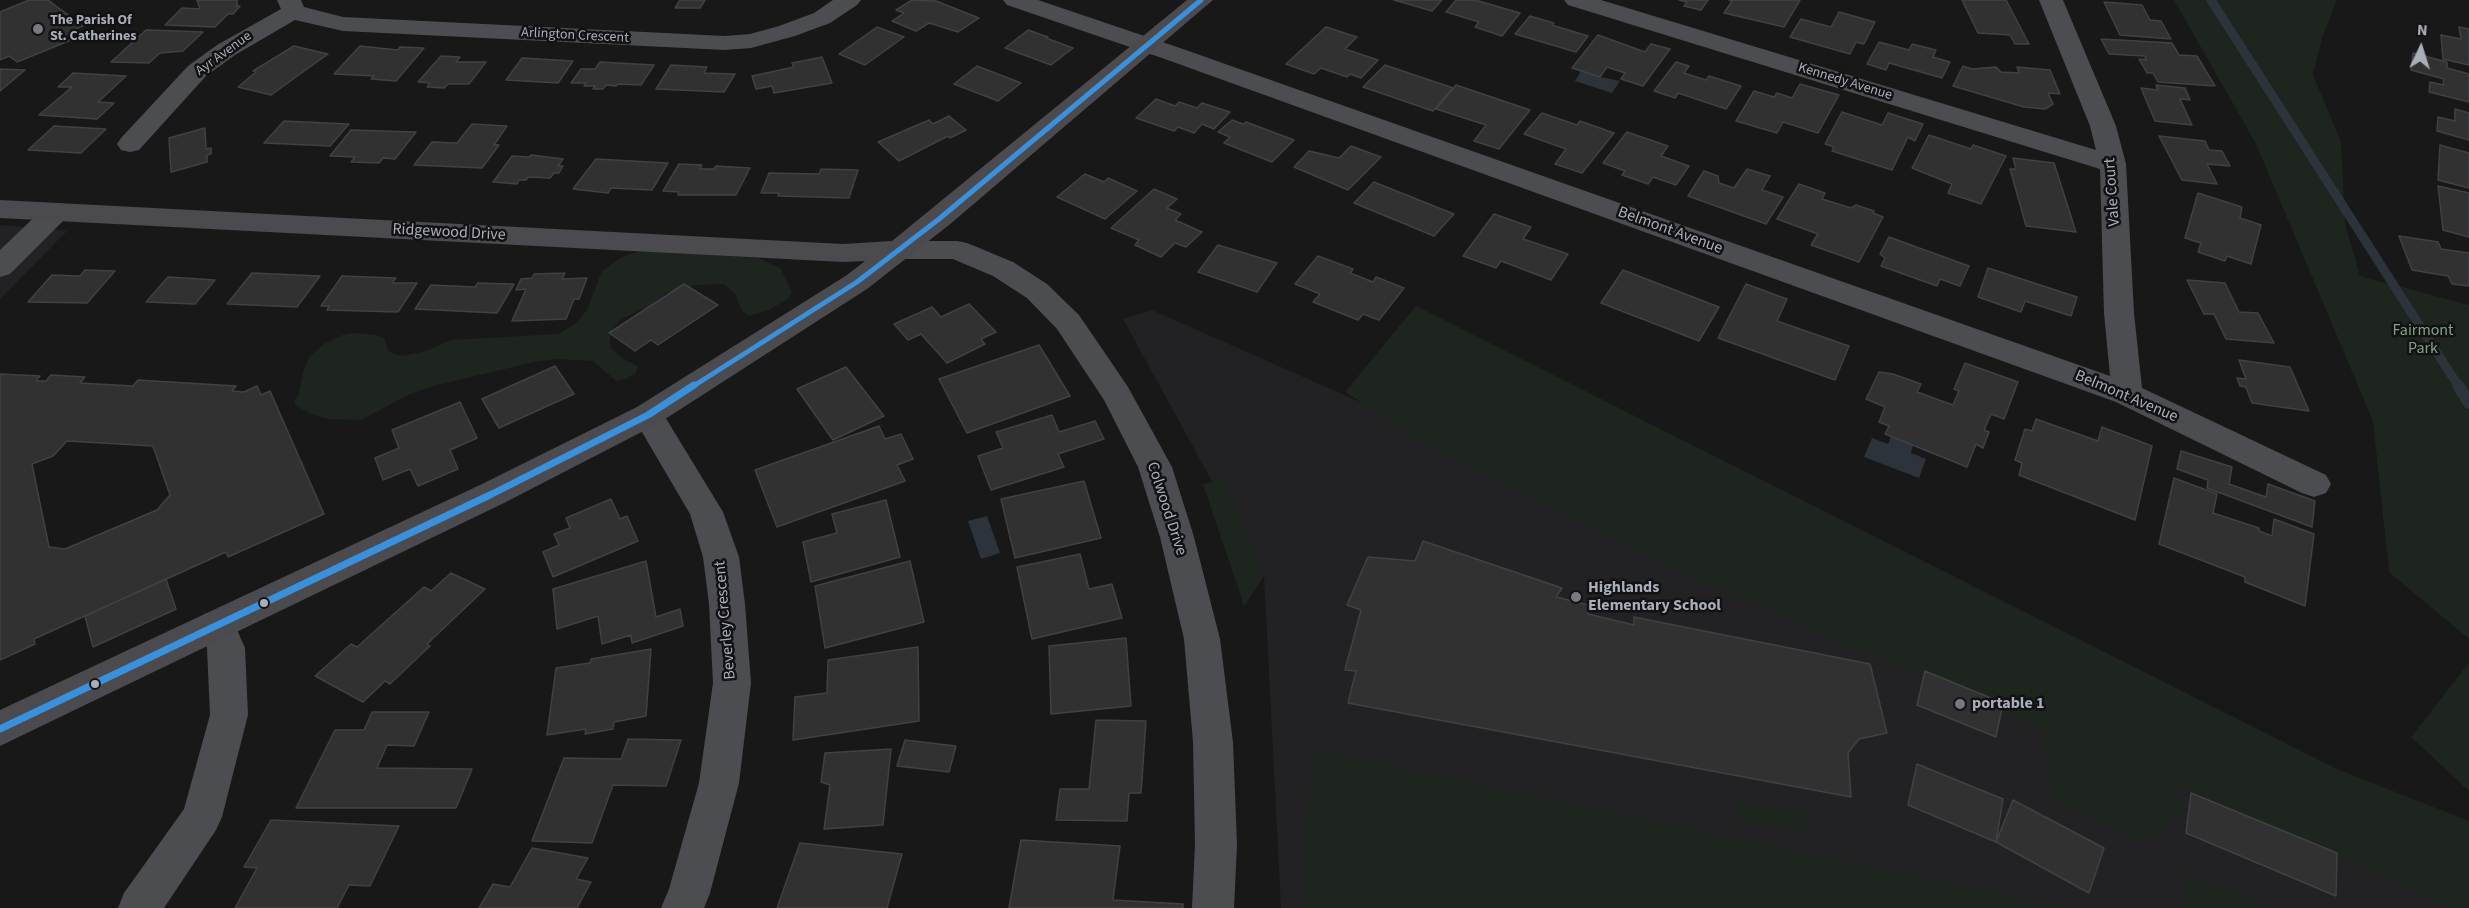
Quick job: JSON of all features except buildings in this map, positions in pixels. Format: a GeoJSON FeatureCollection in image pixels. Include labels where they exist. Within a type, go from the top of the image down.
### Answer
{"type":"FeatureCollection","features":[{"type":"Feature","properties":{"kind":"street","name":"Arlington Crescent"},"geometry":{"type":"LineString","coordinates":[[291,5],[309,17],[343,24],[725,43],[751,41],[788,31],[822,18],[849,0]]}},
{"type":"Feature","properties":{"kind":"street","name":"Belmont Avenue"},"geometry":{"type":"LineString","coordinates":[[1016,0],[1147,44],[2127,394],[2314,484]]}},
{"type":"Feature","properties":{"kind":"street"},"geometry":{"type":"LineString","coordinates":[[0,729],[492,495],[648,416],[856,282],[899,250],[1201,0]]}},
{"type":"Feature","properties":{"kind":"street","name":"Kennedy Avenue"},"geometry":{"type":"LineString","coordinates":[[1576,0],[2114,164]]}},
{"type":"Feature","properties":{"kind":"street","name":"Vale Court"},"geometry":{"type":"LineString","coordinates":[[2051,0],[2103,126],[2114,164],[2119,313],[2127,394]]}},
{"type":"Feature","properties":{"kind":"street","name":"Ayr Avenue"},"geometry":{"type":"LineString","coordinates":[[130,144],[197,71],[291,5]]}},
{"type":"Feature","properties":{"kind":"street","name":"Ridgewood Drive"},"geometry":{"type":"LineString","coordinates":[[0,209],[843,253],[899,250]]}},
{"type":"Feature","properties":{"kind":"street"},"geometry":{"type":"LineString","coordinates":[[0,267],[56,212]]}},
{"type":"Feature","properties":{"kind":"street","name":"Colwood Drive"},"geometry":{"type":"LineString","coordinates":[[899,250],[957,250],[1003,269],[1037,291],[1068,322],[1117,395],[1155,467],[1177,537],[1202,639],[1213,742],[1216,845],[1213,908]]}},
{"type":"Feature","properties":{"kind":"street","name":"Beverley Crescent"},"geometry":{"type":"LineString","coordinates":[[648,416],[706,512],[721,557],[727,604],[732,683],[720,783],[689,893],[682,908]]}},
{"type":"Feature","properties":{"kind":"street"},"geometry":{"type":"LineString","coordinates":[[139,908],[201,817],[205,805],[229,715],[226,648],[217,626]]}},
{"type":"Feature","properties":{"kind":"shaded area"},"geometry":{"type":"Polygon","coordinates":[[[1581,71],[1620,81],[1612,93],[1575,81],[1581,71]]]}},
{"type":"Feature","properties":{"kind":"shaded area"},"geometry":{"type":"Polygon","coordinates":[[[0,225],[67,231],[0,299],[0,225]]]}},
{"type":"Feature","properties":{"kind":"shaded area","name":"Highlands Elementary School"},"geometry":{"type":"Polygon","coordinates":[[[1152,310],[1464,448],[2469,908],[1281,908],[1264,576],[1123,319],[1152,310]]]}},
{"type":"Feature","properties":{"kind":"shaded area"},"geometry":{"type":"Polygon","coordinates":[[[1891,437],[1913,445],[1911,453],[1926,459],[1919,478],[1864,457],[1872,438],[1888,444],[1891,437]]]}},
{"type":"Feature","properties":{"kind":"shaded area"},"geometry":{"type":"Polygon","coordinates":[[[987,516],[1000,553],[981,559],[968,521],[987,516]]]}},
{"type":"Feature","properties":{"kind":"green space","name":"Fairmont Park"},"geometry":{"type":"Polygon","coordinates":[[[2174,0],[2337,0],[2322,38],[2313,75],[2341,142],[2345,224],[2360,276],[2469,305],[2469,639],[2389,572],[2373,421],[2256,144],[2174,0]]]}},
{"type":"Feature","properties":{"kind":"green space"},"geometry":{"type":"Polygon","coordinates":[[[640,251],[758,258],[780,268],[792,292],[787,299],[769,310],[748,316],[742,311],[735,294],[724,284],[697,285],[666,293],[651,305],[621,319],[609,333],[611,348],[623,359],[638,366],[635,374],[625,379],[616,381],[593,361],[555,359],[433,386],[408,395],[361,420],[329,419],[311,414],[296,406],[294,401],[299,394],[309,357],[324,344],[343,335],[354,333],[376,335],[384,338],[388,350],[393,354],[403,356],[426,351],[451,340],[559,334],[576,323],[587,310],[602,271],[622,257],[640,251]]]}},
{"type":"Feature","properties":{"kind":"green space"},"geometry":{"type":"Polygon","coordinates":[[[1416,306],[2337,769],[2469,821],[2469,908],[2456,908],[2172,785],[2189,805],[2146,840],[2054,802],[2043,730],[1651,558],[1407,432],[1345,392],[1416,306]]]}},
{"type":"Feature","properties":{"kind":"green space"},"geometry":{"type":"Polygon","coordinates":[[[1225,480],[1264,576],[1244,606],[1203,484],[1225,480]]]}},
{"type":"Feature","properties":{"kind":"green space"},"geometry":{"type":"Polygon","coordinates":[[[2469,663],[2469,791],[2411,737],[2469,663]]]}},
{"type":"Feature","properties":{"kind":"green space"},"geometry":{"type":"Polygon","coordinates":[[[1312,749],[2057,906],[2057,908],[1303,908],[1312,749]]]}},
{"type":"Feature","properties":{"kind":"green space"},"geometry":{"type":"Polygon","coordinates":[[[1736,802],[1808,813],[1810,833],[1737,822],[1736,802]]]}},
{"type":"Feature","properties":{"kind":"green space"},"geometry":{"type":"Polygon","coordinates":[[[2184,873],[2276,908],[2183,908],[2184,873]]]}},
{"type":"Feature","properties":{"kind":"waterway"},"geometry":{"type":"LineString","coordinates":[[2211,0],[2459,387]]}},
{"type":"Feature","properties":{"kind":"waterway"},"geometry":{"type":"LineString","coordinates":[[2458,385],[2469,403]]}},
{"type":"Feature","properties":{"kind":"transit line"},"geometry":{"type":"LineString","coordinates":[[0,729],[492,494],[648,415],[857,282],[939,219],[1201,0]]}},
{"type":"Feature","properties":{"kind":"place","name":"The Parish Of St. Catherines"},"geometry":{"type":"Point","coordinates":[38,29]}},
{"type":"Feature","properties":{"kind":"place","name":"Highlands Elementary School"},"geometry":{"type":"Point","coordinates":[1576,597]}},
{"type":"Feature","properties":{"kind":"place","name":"portable 1"},"geometry":{"type":"Point","coordinates":[1960,704]}}]}
